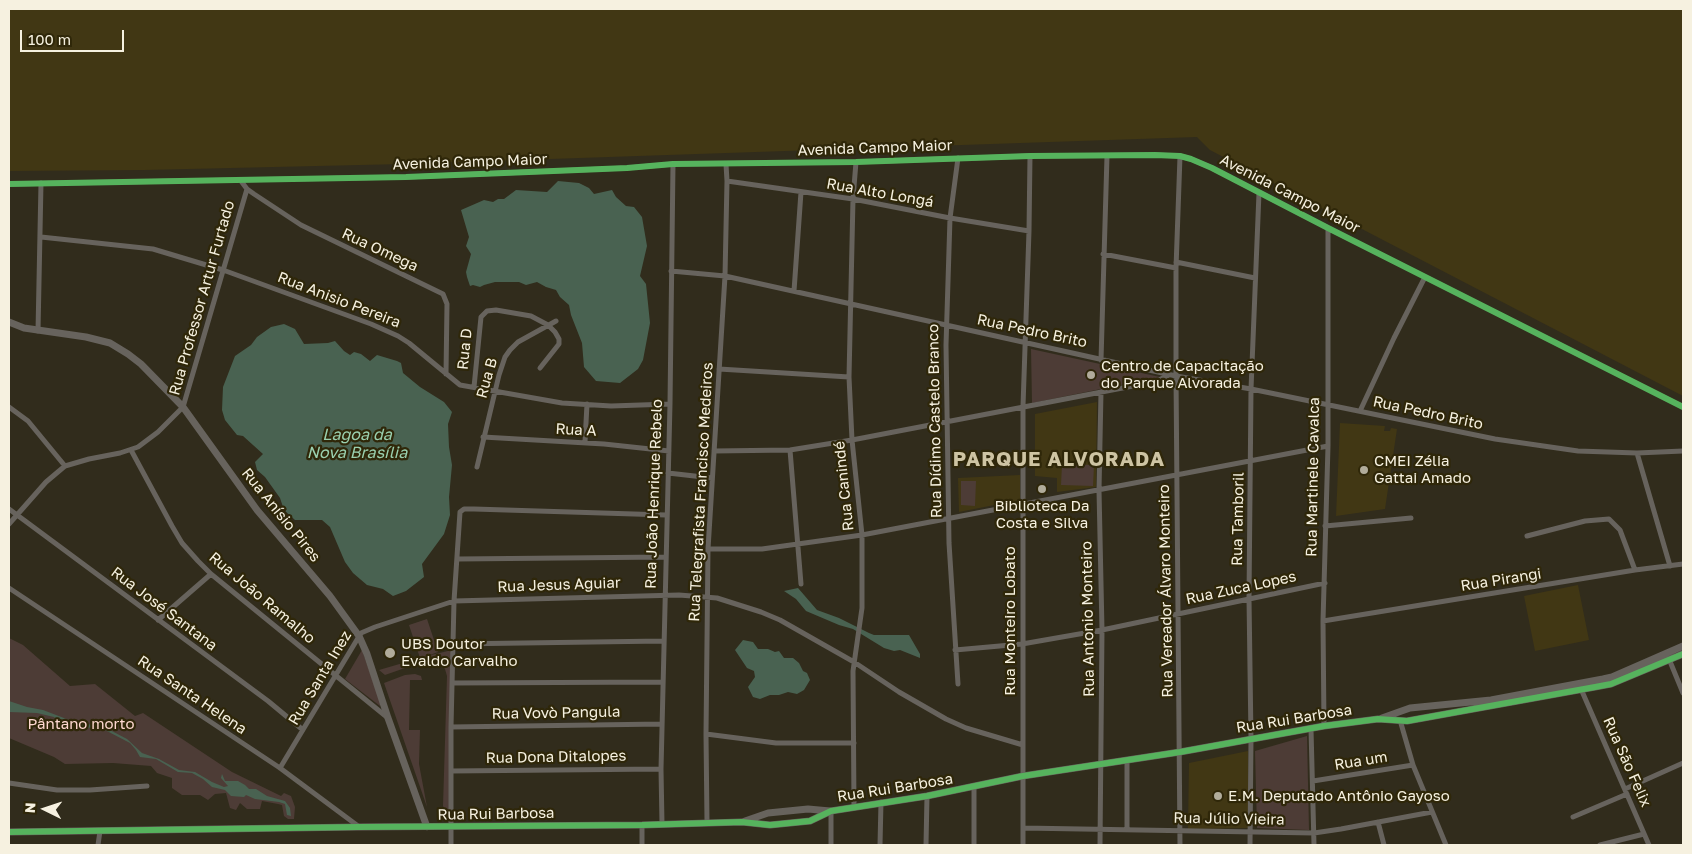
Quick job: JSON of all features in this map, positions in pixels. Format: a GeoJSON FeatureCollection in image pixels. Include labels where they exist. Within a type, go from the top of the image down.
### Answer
{"type":"FeatureCollection","features":[{"type":"Feature","properties":{"kind":"street","name":"Avenida Campo Maior"},"geometry":{"type":"LineString","coordinates":[[9,184],[406,177],[627,168],[673,164],[856,162],[1030,156],[1180,156],[1200,163],[1683,407]]}},
{"type":"Feature","properties":{"kind":"street","name":"Rua Monteiro Lobato"},"geometry":{"type":"LineString","coordinates":[[1023,845],[1022,406],[1030,156]]}},
{"type":"Feature","properties":{"kind":"street"},"geometry":{"type":"LineString","coordinates":[[1100,360],[1107,156]]}},
{"type":"Feature","properties":{"kind":"street","name":"Rua Vereador Álvaro Monteiro"},"geometry":{"type":"LineString","coordinates":[[1180,156],[1176,265],[1180,845]]}},
{"type":"Feature","properties":{"kind":"street","name":"Rua Dídimo Castelo Branco"},"geometry":{"type":"LineString","coordinates":[[958,158],[950,218],[946,326],[949,519],[958,684]]}},
{"type":"Feature","properties":{"kind":"street","name":"Rua Canindé"},"geometry":{"type":"LineString","coordinates":[[854,807],[854,662],[861,622],[862,535],[852,440],[849,376],[853,199],[856,162]]}},
{"type":"Feature","properties":{"kind":"street","name":"Rua João Henrique Rebelo"},"geometry":{"type":"LineString","coordinates":[[662,824],[661,769],[670,404],[673,164]]}},
{"type":"Feature","properties":{"kind":"street","name":"Rua Telegrafista Francisco Medeiros"},"geometry":{"type":"LineString","coordinates":[[707,822],[708,549],[724,276],[726,164]]}},
{"type":"Feature","properties":{"kind":"street","name":"Rua Alto Longá"},"geometry":{"type":"LineString","coordinates":[[727,180],[853,199],[1029,231]]}},
{"type":"Feature","properties":{"kind":"street","name":"Rua Omega"},"geometry":{"type":"LineString","coordinates":[[242,181],[247,189],[301,225],[443,294],[447,304],[446,374]]}},
{"type":"Feature","properties":{"kind":"street"},"geometry":{"type":"LineString","coordinates":[[38,331],[41,183]]}},
{"type":"Feature","properties":{"kind":"street","name":"Rua Professor Artur Furtado"},"geometry":{"type":"LineString","coordinates":[[9,524],[46,482],[65,466],[131,450],[146,442],[183,407],[247,189]]}},
{"type":"Feature","properties":{"kind":"street"},"geometry":{"type":"LineString","coordinates":[[794,291],[801,192]]}},
{"type":"Feature","properties":{"kind":"street","name":"Rua Tamboril"},"geometry":{"type":"LineString","coordinates":[[1250,845],[1249,598],[1251,389],[1259,193]]}},
{"type":"Feature","properties":{"kind":"street","name":"Rua Martinele Cavalca"},"geometry":{"type":"LineString","coordinates":[[1324,726],[1323,621],[1328,446],[1328,228]]}},
{"type":"Feature","properties":{"kind":"street","name":"Rua Anisio Pereira"},"geometry":{"type":"LineString","coordinates":[[41,236],[153,249],[223,270],[385,330],[409,343],[460,385],[546,401],[611,406],[670,404]]}},
{"type":"Feature","properties":{"kind":"street"},"geometry":{"type":"LineString","coordinates":[[1103,254],[1255,278]]}},
{"type":"Feature","properties":{"kind":"street","name":"Rua Pedro Brito"},"geometry":{"type":"LineString","coordinates":[[671,271],[724,276],[1169,375],[1251,389],[1432,427],[1554,449],[1637,453],[1683,452]]}},
{"type":"Feature","properties":{"kind":"street"},"geometry":{"type":"LineString","coordinates":[[1360,412],[1425,276]]}},
{"type":"Feature","properties":{"kind":"street","name":"Rua D"},"geometry":{"type":"LineString","coordinates":[[474,387],[482,314],[491,310],[519,313],[531,316],[548,325]]}},
{"type":"Feature","properties":{"kind":"street","name":"Rua B"},"geometry":{"type":"LineString","coordinates":[[477,467],[483,437],[505,357],[524,338],[556,321]]}},
{"type":"Feature","properties":{"kind":"street","name":"Rua Anísio Pires"},"geometry":{"type":"LineString","coordinates":[[9,322],[38,331],[101,340],[118,347],[147,370],[183,407],[257,510],[330,596],[359,636],[428,827]]}},
{"type":"Feature","properties":{"kind":"street"},"geometry":{"type":"LineString","coordinates":[[540,368],[560,343],[558,336],[548,325]]}},
{"type":"Feature","properties":{"kind":"street"},"geometry":{"type":"LineString","coordinates":[[719,369],[849,376]]}},
{"type":"Feature","properties":{"kind":"street"},"geometry":{"type":"LineString","coordinates":[[714,451],[790,450],[852,440],[1152,382],[1169,375]]}},
{"type":"Feature","properties":{"kind":"street","name":"Rua Antonio Monteiro"},"geometry":{"type":"LineString","coordinates":[[1100,845],[1102,630],[1099,490],[1102,392]]}},
{"type":"Feature","properties":{"kind":"street"},"geometry":{"type":"LineString","coordinates":[[586,442],[588,404]]}},
{"type":"Feature","properties":{"kind":"street"},"geometry":{"type":"LineString","coordinates":[[9,407],[28,421],[65,466]]}},
{"type":"Feature","properties":{"kind":"street","name":"Rua A"},"geometry":{"type":"LineString","coordinates":[[483,437],[586,442],[669,451]]}},
{"type":"Feature","properties":{"kind":"street"},"geometry":{"type":"LineString","coordinates":[[708,549],[797,545],[862,535],[1328,446]]}},
{"type":"Feature","properties":{"kind":"street","name":"Rua João Ramalho"},"geometry":{"type":"LineString","coordinates":[[131,450],[182,543],[211,574],[388,718]]}},
{"type":"Feature","properties":{"kind":"street"},"geometry":{"type":"LineString","coordinates":[[790,450],[801,584]]}},
{"type":"Feature","properties":{"kind":"street"},"geometry":{"type":"LineString","coordinates":[[1637,453],[1670,566]]}},
{"type":"Feature","properties":{"kind":"street"},"geometry":{"type":"LineString","coordinates":[[668,473],[712,478]]}},
{"type":"Feature","properties":{"kind":"street","name":"Rua José Santana"},"geometry":{"type":"LineString","coordinates":[[9,509],[268,701],[303,730]]}},
{"type":"Feature","properties":{"kind":"street"},"geometry":{"type":"LineString","coordinates":[[451,845],[454,601],[459,517],[462,510],[666,515]]}},
{"type":"Feature","properties":{"kind":"street"},"geometry":{"type":"LineString","coordinates":[[1325,526],[1411,518]]}},
{"type":"Feature","properties":{"kind":"street"},"geometry":{"type":"LineString","coordinates":[[1527,536],[1585,521],[1609,519],[1620,530],[1635,570]]}},
{"type":"Feature","properties":{"kind":"street"},"geometry":{"type":"LineString","coordinates":[[458,559],[665,557]]}},
{"type":"Feature","properties":{"kind":"street","name":"Rua Pirangi"},"geometry":{"type":"LineString","coordinates":[[1323,621],[1635,570],[1683,564]]}},
{"type":"Feature","properties":{"kind":"street"},"geometry":{"type":"LineString","coordinates":[[158,620],[211,574]]}},
{"type":"Feature","properties":{"kind":"street","name":"Rua Zuca Lopes"},"geometry":{"type":"LineString","coordinates":[[955,650],[1022,644],[1102,630],[1325,583]]}},
{"type":"Feature","properties":{"kind":"street","name":"Rua Santa Helena"},"geometry":{"type":"LineString","coordinates":[[9,588],[280,768],[358,827]]}},
{"type":"Feature","properties":{"kind":"street","name":"Rua Jesus Aguiar"},"geometry":{"type":"LineString","coordinates":[[454,601],[664,595],[707,596],[743,606],[780,620],[854,662],[898,692],[946,719],[966,728],[1023,745]]}},
{"type":"Feature","properties":{"kind":"street","name":"Rua Santa Inez"},"geometry":{"type":"LineString","coordinates":[[280,768],[359,636],[375,627],[454,601]]}},
{"type":"Feature","properties":{"kind":"street"},"geometry":{"type":"LineString","coordinates":[[453,644],[664,641]]}},
{"type":"Feature","properties":{"kind":"street","name":"Rua Rui Barbosa"},"geometry":{"type":"LineString","coordinates":[[1378,719],[1410,708],[1491,700],[1612,677],[1683,646]]}},
{"type":"Feature","properties":{"kind":"street","name":"Rua Rui Barbosa"},"geometry":{"type":"LineString","coordinates":[[9,832],[642,825],[707,822],[742,822],[770,825],[810,821],[831,811],[927,796],[1023,776],[1180,752],[1324,726],[1378,719],[1407,721],[1581,690],[1611,684],[1683,654]]}},
{"type":"Feature","properties":{"kind":"street"},"geometry":{"type":"LineString","coordinates":[[1669,659],[1683,693]]}},
{"type":"Feature","properties":{"kind":"street"},"geometry":{"type":"LineString","coordinates":[[452,683],[663,682]]}},
{"type":"Feature","properties":{"kind":"street","name":"Rua São Felix"},"geometry":{"type":"LineString","coordinates":[[1581,690],[1649,845]]}},
{"type":"Feature","properties":{"kind":"street"},"geometry":{"type":"LineString","coordinates":[[1400,720],[1413,765],[1446,845]]}},
{"type":"Feature","properties":{"kind":"street","name":"Rua Vovò Pangula"},"geometry":{"type":"LineString","coordinates":[[451,727],[662,724]]}},
{"type":"Feature","properties":{"kind":"street"},"geometry":{"type":"LineString","coordinates":[[1311,729],[1314,845]]}},
{"type":"Feature","properties":{"kind":"street"},"geometry":{"type":"LineString","coordinates":[[706,734],[776,743],[854,743]]}},
{"type":"Feature","properties":{"kind":"street"},"geometry":{"type":"LineString","coordinates":[[1127,760],[1128,830]]}},
{"type":"Feature","properties":{"kind":"street"},"geometry":{"type":"LineString","coordinates":[[1573,817],[1683,763]]}},
{"type":"Feature","properties":{"kind":"street","name":"Rua um"},"geometry":{"type":"LineString","coordinates":[[1313,781],[1413,765]]}},
{"type":"Feature","properties":{"kind":"street","name":"Rua Dona Ditalopes"},"geometry":{"type":"LineString","coordinates":[[451,771],[661,769]]}},
{"type":"Feature","properties":{"kind":"street"},"geometry":{"type":"LineString","coordinates":[[9,783],[44,789],[66,790],[146,786]]}},
{"type":"Feature","properties":{"kind":"street"},"geometry":{"type":"LineString","coordinates":[[974,787],[974,845]]}},
{"type":"Feature","properties":{"kind":"street"},"geometry":{"type":"LineString","coordinates":[[926,845],[927,796]]}},
{"type":"Feature","properties":{"kind":"street"},"geometry":{"type":"LineString","coordinates":[[880,845],[881,802]]}},
{"type":"Feature","properties":{"kind":"street"},"geometry":{"type":"LineString","coordinates":[[742,822],[768,814],[808,809],[831,811],[831,845]]}},
{"type":"Feature","properties":{"kind":"street","name":"Rua Júlio Vieira"},"geometry":{"type":"LineString","coordinates":[[1023,828],[1314,832],[1432,812]]}},
{"type":"Feature","properties":{"kind":"street"},"geometry":{"type":"LineString","coordinates":[[1378,822],[1384,845]]}},
{"type":"Feature","properties":{"kind":"street"},"geometry":{"type":"LineString","coordinates":[[642,825],[642,845]]}},
{"type":"Feature","properties":{"kind":"street"},"geometry":{"type":"LineString","coordinates":[[98,845],[100,831]]}},
{"type":"Feature","properties":{"kind":"street"},"geometry":{"type":"LineString","coordinates":[[1600,845],[1644,834]]}},
{"type":"Feature","properties":{"kind":"shaded area"},"geometry":{"type":"Polygon","coordinates":[[[9,9],[1683,9],[1683,396],[1210,150],[1197,137],[403,164],[9,171],[9,9]]]}},
{"type":"Feature","properties":{"kind":"shaded area"},"geometry":{"type":"Polygon","coordinates":[[[1097,402],[1096,487],[1057,492],[1057,478],[1035,476],[1035,414],[1097,402]]]}},
{"type":"Feature","properties":{"kind":"shaded area","name":"CMEI Zélia Gattai Amado"},"geometry":{"type":"Polygon","coordinates":[[[1340,423],[1385,426],[1384,431],[1390,431],[1391,428],[1397,429],[1385,509],[1336,516],[1340,423]]]}},
{"type":"Feature","properties":{"kind":"shaded area"},"geometry":{"type":"Polygon","coordinates":[[[1020,475],[1020,500],[959,512],[958,478],[1020,475]]]}},
{"type":"Feature","properties":{"kind":"shaded area"},"geometry":{"type":"Polygon","coordinates":[[[1578,585],[1589,640],[1535,651],[1524,596],[1578,585]]]}},
{"type":"Feature","properties":{"kind":"shaded area","name":"E.M. Deputado Antônio Gayoso"},"geometry":{"type":"Polygon","coordinates":[[[1248,751],[1248,828],[1188,829],[1189,763],[1248,751]]]}},
{"type":"Feature","properties":{"kind":"green space"},"geometry":{"type":"Polygon","coordinates":[[[1031,349],[1160,377],[1032,403],[1031,349]]]}},
{"type":"Feature","properties":{"kind":"green space"},"geometry":{"type":"Polygon","coordinates":[[[1062,464],[1094,465],[1093,486],[1061,485],[1062,464]]]}},
{"type":"Feature","properties":{"kind":"green space"},"geometry":{"type":"Polygon","coordinates":[[[961,481],[976,481],[975,506],[961,505],[961,481]]]}},
{"type":"Feature","properties":{"kind":"green space"},"geometry":{"type":"Polygon","coordinates":[[[427,619],[438,652],[427,656],[452,650],[451,820],[443,806],[447,676],[445,669],[439,663],[425,661],[385,675],[379,670],[420,658],[409,625],[427,619]]]}},
{"type":"Feature","properties":{"kind":"green space","name":"Pântano morto"},"geometry":{"type":"Polygon","coordinates":[[[9,638],[23,645],[70,686],[95,684],[135,716],[143,713],[232,772],[281,796],[284,793],[291,796],[295,807],[294,819],[288,819],[284,816],[282,805],[278,804],[262,801],[260,809],[247,809],[240,803],[236,810],[230,808],[226,793],[215,794],[208,800],[200,795],[182,795],[172,788],[172,778],[157,773],[151,766],[113,763],[65,764],[54,757],[9,738],[9,638]]]}},
{"type":"Feature","properties":{"kind":"green space"},"geometry":{"type":"Polygon","coordinates":[[[362,650],[381,704],[380,706],[345,679],[362,650]]]}},
{"type":"Feature","properties":{"kind":"green space"},"geometry":{"type":"Polygon","coordinates":[[[415,674],[421,676],[422,680],[410,680],[409,730],[420,730],[419,764],[427,807],[384,683],[405,675],[415,674]]]}},
{"type":"Feature","properties":{"kind":"green space"},"geometry":{"type":"Polygon","coordinates":[[[1307,736],[1309,830],[1257,828],[1255,751],[1307,736]]]}},
{"type":"Feature","properties":{"kind":"water"},"geometry":{"type":"Polygon","coordinates":[[[558,181],[579,183],[589,188],[594,194],[612,190],[616,197],[626,206],[634,207],[642,217],[647,246],[640,276],[646,284],[650,323],[643,360],[638,369],[620,383],[596,381],[584,367],[582,343],[569,305],[560,297],[556,290],[537,282],[526,285],[519,282],[495,282],[480,287],[470,286],[467,277],[466,272],[471,254],[466,246],[469,237],[461,210],[484,200],[493,202],[498,199],[504,199],[516,190],[547,192],[558,181]]]}},
{"type":"Feature","properties":{"kind":"water","name":"Lagoa da Nova Brasília"},"geometry":{"type":"Polygon","coordinates":[[[284,324],[295,329],[304,344],[335,341],[350,355],[354,352],[361,354],[370,361],[377,355],[401,363],[403,373],[420,387],[444,402],[452,412],[448,424],[452,465],[449,497],[450,515],[444,534],[422,564],[424,577],[406,591],[393,596],[383,589],[367,585],[353,573],[345,562],[330,527],[322,520],[295,520],[284,510],[280,498],[265,477],[257,470],[255,462],[263,454],[243,436],[237,435],[225,420],[222,410],[223,387],[235,356],[271,327],[284,324]]]}},
{"type":"Feature","properties":{"kind":"water"},"geometry":{"type":"Polygon","coordinates":[[[798,588],[817,610],[839,618],[869,633],[874,635],[909,635],[920,654],[920,658],[900,650],[894,651],[884,648],[853,629],[806,611],[796,599],[784,591],[798,588]]]}},
{"type":"Feature","properties":{"kind":"water"},"geometry":{"type":"Polygon","coordinates":[[[743,640],[753,642],[758,649],[779,651],[784,658],[793,658],[799,663],[803,671],[807,673],[810,680],[804,690],[797,694],[788,692],[760,699],[753,697],[748,687],[755,677],[754,671],[747,668],[735,650],[743,640]]]}},
{"type":"Feature","properties":{"kind":"water"},"geometry":{"type":"Polygon","coordinates":[[[9,701],[43,710],[77,723],[106,728],[127,739],[142,753],[159,759],[179,770],[195,772],[212,782],[224,787],[228,786],[221,778],[222,774],[225,781],[238,781],[249,789],[256,789],[267,796],[285,801],[290,808],[291,816],[287,815],[285,804],[255,799],[246,795],[244,797],[231,796],[225,790],[212,787],[192,773],[178,772],[156,759],[140,757],[130,743],[105,730],[78,727],[62,720],[56,720],[54,717],[37,713],[9,712],[9,701]]]}},
{"type":"Feature","properties":{"kind":"cycle path"},"geometry":{"type":"LineString","coordinates":[[9,184],[406,177],[627,168],[673,164],[856,162],[1030,156],[1180,156],[1212,168],[1683,407]]}},
{"type":"Feature","properties":{"kind":"cycle path"},"geometry":{"type":"LineString","coordinates":[[9,832],[642,825],[742,822],[770,825],[810,821],[831,811],[927,796],[1023,776],[1180,752],[1324,726],[1378,719],[1407,721],[1611,684],[1683,654]]}},
{"type":"Feature","properties":{"kind":"place","name":"Centro de Capacitação do Parque Alvorada"},"geometry":{"type":"Point","coordinates":[1091,375]}},
{"type":"Feature","properties":{"kind":"place","name":"CMEI Zélia Gattai Amado"},"geometry":{"type":"Point","coordinates":[1364,470]}},
{"type":"Feature","properties":{"kind":"place","name":"Biblioteca Da Costa e Silva"},"geometry":{"type":"Point","coordinates":[1042,489]}},
{"type":"Feature","properties":{"kind":"place","name":"UBS Doutor Evaldo Carvalho"},"geometry":{"type":"Point","coordinates":[390,653]}},
{"type":"Feature","properties":{"kind":"place","name":"E.M. Deputado Antônio Gayoso"},"geometry":{"type":"Point","coordinates":[1218,796]}},
{"type":"Feature","properties":{"kind":"district","name":"PARQUE ALVORADA"},"geometry":{"type":"Point","coordinates":[1059,460]}}]}
